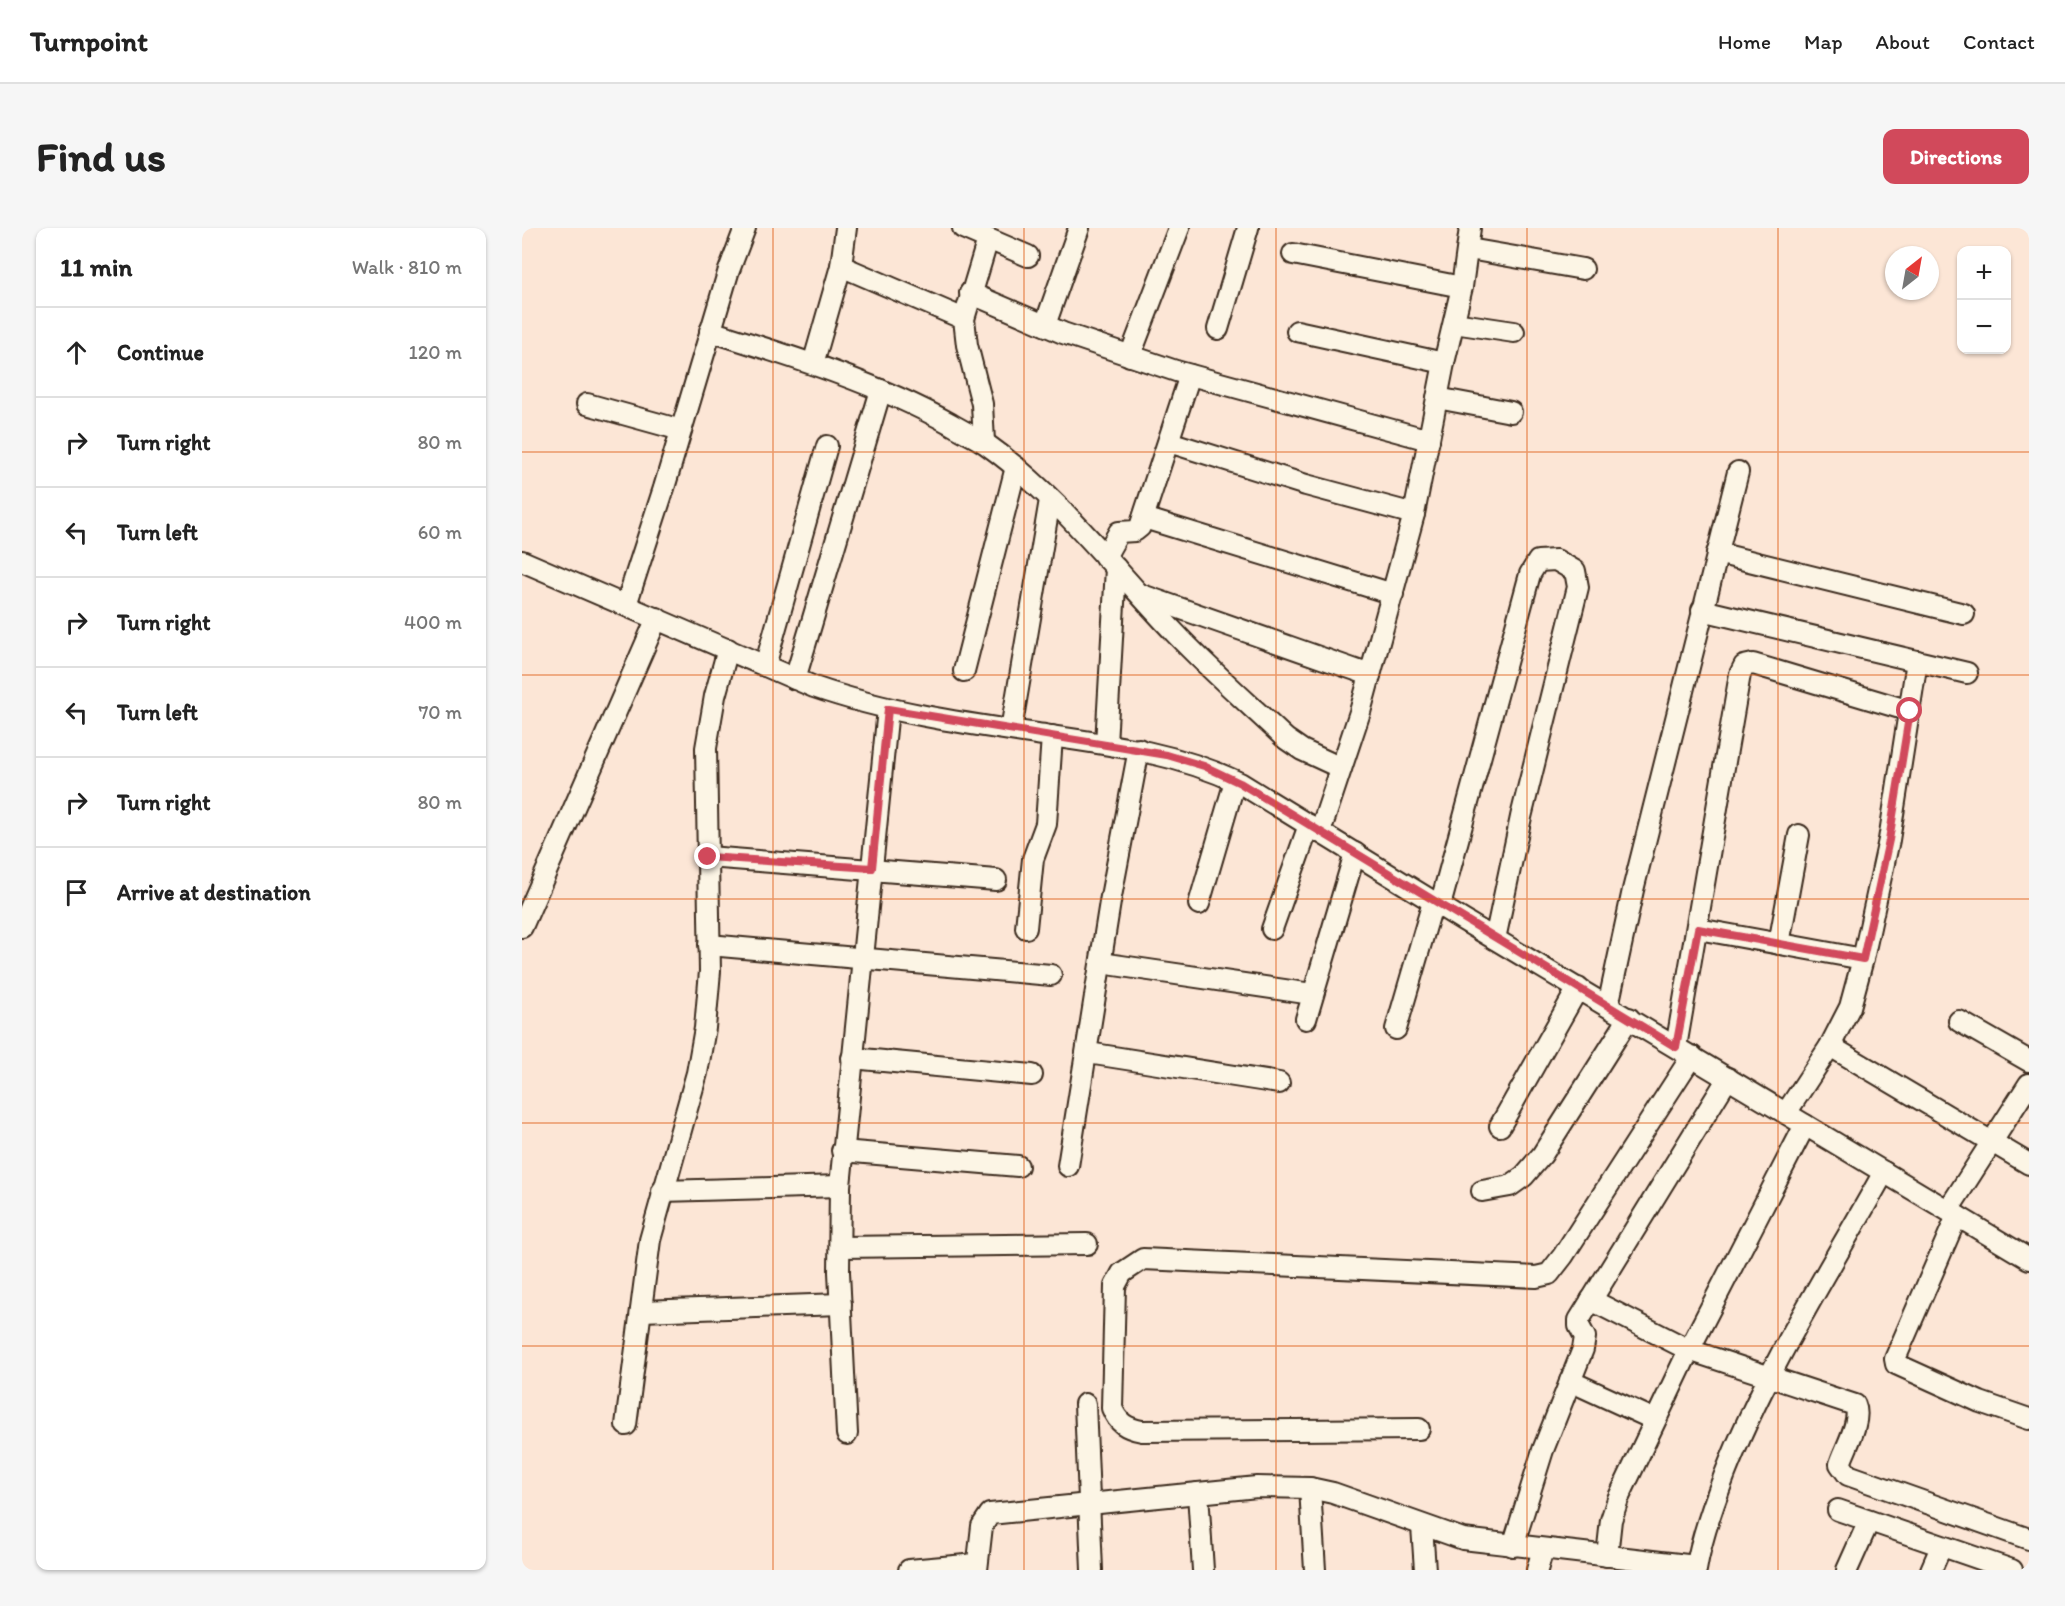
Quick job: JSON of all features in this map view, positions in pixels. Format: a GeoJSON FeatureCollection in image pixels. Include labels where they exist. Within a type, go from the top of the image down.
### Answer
{"type":"FeatureCollection","features":[{"type":"Feature","properties":{"kind":"street"},"geometry":{"type":"LineString","coordinates":[[626,605],[728,273],[746,228]]}},
{"type":"Feature","properties":{"kind":"street"},"geometry":{"type":"LineString","coordinates":[[813,364],[841,266],[846,228]]}},
{"type":"Feature","properties":{"kind":"street"},"geometry":{"type":"LineString","coordinates":[[963,228],[1028,256]]}},
{"type":"Feature","properties":{"kind":"street"},"geometry":{"type":"LineString","coordinates":[[1045,326],[1079,228]]}},
{"type":"Feature","properties":{"kind":"street"},"geometry":{"type":"LineString","coordinates":[[1130,356],[1179,228]]}},
{"type":"Feature","properties":{"kind":"street"},"geometry":{"type":"LineString","coordinates":[[1218,329],[1248,228]]}},
{"type":"Feature","properties":{"kind":"street"},"geometry":{"type":"LineString","coordinates":[[1272,929],[1341,768],[1371,675],[1414,514],[1444,363],[1462,287],[1469,249],[1470,228]]}},
{"type":"Feature","properties":{"kind":"street"},"geometry":{"type":"LineString","coordinates":[[984,442],[982,404],[967,345],[964,319],[988,239]]}},
{"type":"Feature","properties":{"kind":"street"},"geometry":{"type":"LineString","coordinates":[[1469,249],[1583,270]]}},
{"type":"Feature","properties":{"kind":"street"},"geometry":{"type":"LineString","coordinates":[[1293,254],[1462,287]]}},
{"type":"Feature","properties":{"kind":"street"},"geometry":{"type":"LineString","coordinates":[[841,266],[964,319]]}},
{"type":"Feature","properties":{"kind":"street"},"geometry":{"type":"LineString","coordinates":[[970,293],[1045,326],[1130,356],[1190,375],[1429,440]]}},
{"type":"Feature","properties":{"kind":"street"},"geometry":{"type":"LineString","coordinates":[[1454,323],[1514,332]]}},
{"type":"Feature","properties":{"kind":"street"},"geometry":{"type":"LineString","coordinates":[[1297,331],[1444,363]]}},
{"type":"Feature","properties":{"kind":"street"},"geometry":{"type":"LineString","coordinates":[[710,332],[813,364],[916,404],[984,442],[1016,467],[1050,500],[1176,633],[1286,739],[1317,758],[1341,768]]}},
{"type":"Feature","properties":{"kind":"street"},"geometry":{"type":"LineString","coordinates":[[1106,744],[1110,562],[1119,532],[1135,531],[1140,527],[1144,518],[1190,375]]}},
{"type":"Feature","properties":{"kind":"street"},"geometry":{"type":"LineString","coordinates":[[795,679],[881,390]]}},
{"type":"Feature","properties":{"kind":"street"},"geometry":{"type":"LineString","coordinates":[[1437,398],[1511,412]]}},
{"type":"Feature","properties":{"kind":"street"},"geometry":{"type":"LineString","coordinates":[[587,404],[681,430]]}},
{"type":"Feature","properties":{"kind":"street"},"geometry":{"type":"LineString","coordinates":[[1169,442],[1306,485],[1414,514]]}},
{"type":"Feature","properties":{"kind":"street"},"geometry":{"type":"LineString","coordinates":[[765,666],[827,446]]}},
{"type":"Feature","properties":{"kind":"street"},"geometry":{"type":"LineString","coordinates":[[964,671],[1016,467]]}},
{"type":"Feature","properties":{"kind":"street"},"geometry":{"type":"LineString","coordinates":[[1608,1006],[1633,890],[1738,472]]}},
{"type":"Feature","properties":{"kind":"street"},"geometry":{"type":"LineString","coordinates":[[1011,730],[1050,500]]}},
{"type":"Feature","properties":{"kind":"street"},"geometry":{"type":"LineString","coordinates":[[1144,518],[1393,594]]}},
{"type":"Feature","properties":{"kind":"street"},"geometry":{"type":"LineString","coordinates":[[1717,553],[1964,614]]}},
{"type":"Feature","properties":{"kind":"street"},"geometry":{"type":"LineString","coordinates":[[1396,1029],[1437,904],[1530,574],[1538,561],[1556,560],[1575,571],[1578,587],[1521,817],[1495,939]]}},
{"type":"Feature","properties":{"kind":"street"},"geometry":{"type":"LineString","coordinates":[[522,561],[795,679],[857,702],[1011,730],[1140,749],[1204,766],[1235,781],[2029,1259]]}},
{"type":"Feature","properties":{"kind":"street"},"geometry":{"type":"LineString","coordinates":[[1140,594],[1371,675]]}},
{"type":"Feature","properties":{"kind":"street"},"geometry":{"type":"LineString","coordinates":[[1702,610],[1967,673]]}},
{"type":"Feature","properties":{"kind":"street"},"geometry":{"type":"LineString","coordinates":[[522,927],[657,618]]}},
{"type":"Feature","properties":{"kind":"street"},"geometry":{"type":"LineString","coordinates":[[626,1425],[650,1240],[697,1072],[708,995],[706,748],[712,706],[728,650]]}},
{"type":"Feature","properties":{"kind":"street"},"geometry":{"type":"LineString","coordinates":[[1786,1113],[1830,1046],[1850,1007],[1889,840],[1917,661]]}},
{"type":"Feature","properties":{"kind":"street"},"geometry":{"type":"LineString","coordinates":[[1419,1429],[1142,1431],[1126,1428],[1116,1417],[1112,1408],[1115,1286],[1122,1273],[1143,1259],[1536,1277],[1549,1274],[1563,1256],[1684,1052],[1698,929],[1740,674],[1744,666],[1753,664],[1910,711]]}},
{"type":"Feature","properties":{"kind":"street"},"geometry":{"type":"LineString","coordinates":[[847,1434],[841,1304],[840,1186],[888,709]]}},
{"type":"Feature","properties":{"kind":"street"},"geometry":{"type":"LineString","coordinates":[[1026,927],[1033,859],[1046,824],[1052,736]]}},
{"type":"Feature","properties":{"kind":"street"},"geometry":{"type":"LineString","coordinates":[[1068,1166],[1101,963],[1140,749]]}},
{"type":"Feature","properties":{"kind":"street"},"geometry":{"type":"LineString","coordinates":[[1199,904],[1235,781]]}},
{"type":"Feature","properties":{"kind":"street"},"geometry":{"type":"LineString","coordinates":[[1779,944],[1799,835]]}},
{"type":"Feature","properties":{"kind":"street"},"geometry":{"type":"LineString","coordinates":[[1306,1018],[1355,854]]}},
{"type":"Feature","properties":{"kind":"street"},"geometry":{"type":"LineString","coordinates":[[708,857],[872,868],[996,880]]}},
{"type":"Feature","properties":{"kind":"street"},"geometry":{"type":"LineString","coordinates":[[1698,929],[1863,959]]}},
{"type":"Feature","properties":{"kind":"street"},"geometry":{"type":"LineString","coordinates":[[709,945],[1051,975]]}},
{"type":"Feature","properties":{"kind":"street"},"geometry":{"type":"LineString","coordinates":[[1101,963],[1312,994]]}},
{"type":"Feature","properties":{"kind":"street"},"geometry":{"type":"LineString","coordinates":[[1500,1126],[1578,988]]}},
{"type":"Feature","properties":{"kind":"street"},"geometry":{"type":"LineString","coordinates":[[1482,1191],[1510,1186],[1524,1176],[1542,1155],[1629,1018]]}},
{"type":"Feature","properties":{"kind":"street"},"geometry":{"type":"LineString","coordinates":[[1959,1021],[2029,1061]]}},
{"type":"Feature","properties":{"kind":"street"},"geometry":{"type":"LineString","coordinates":[[1830,1046],[2029,1164]]}},
{"type":"Feature","properties":{"kind":"street"},"geometry":{"type":"LineString","coordinates":[[1088,1053],[1279,1083]]}},
{"type":"Feature","properties":{"kind":"street"},"geometry":{"type":"LineString","coordinates":[[852,1059],[1032,1075]]}},
{"type":"Feature","properties":{"kind":"street"},"geometry":{"type":"LineString","coordinates":[[1513,1546],[1543,1450],[1585,1337],[1579,1326],[1580,1320],[1728,1078]]}},
{"type":"Feature","properties":{"kind":"street"},"geometry":{"type":"LineString","coordinates":[[2029,1084],[1992,1142],[1952,1213],[1895,1359],[1896,1364],[1980,1402],[2029,1419]]}},
{"type":"Feature","properties":{"kind":"street"},"geometry":{"type":"LineString","coordinates":[[1607,1556],[1611,1520],[1618,1499],[1689,1350],[1805,1125]]}},
{"type":"Feature","properties":{"kind":"street"},"geometry":{"type":"LineString","coordinates":[[842,1151],[1018,1166]]}},
{"type":"Feature","properties":{"kind":"street"},"geometry":{"type":"LineString","coordinates":[[909,1570],[977,1567],[982,1526],[990,1514],[1257,1487],[1310,1488],[1333,1493],[1463,1539],[1696,1568],[1714,1504],[1733,1453],[1770,1378],[1884,1172]]}},
{"type":"Feature","properties":{"kind":"street"},"geometry":{"type":"LineString","coordinates":[[662,1191],[840,1186]]}},
{"type":"Feature","properties":{"kind":"street"},"geometry":{"type":"LineString","coordinates":[[840,1247],[1087,1244]]}},
{"type":"Feature","properties":{"kind":"street"},"geometry":{"type":"LineString","coordinates":[[1592,1300],[1689,1350],[1855,1404],[1856,1418],[1840,1464],[1842,1470],[1848,1475],[2029,1539]]}},
{"type":"Feature","properties":{"kind":"street"},"geometry":{"type":"LineString","coordinates":[[641,1311],[841,1304]]}},
{"type":"Feature","properties":{"kind":"street"},"geometry":{"type":"LineString","coordinates":[[1570,1381],[1655,1420]]}},
{"type":"Feature","properties":{"kind":"street"},"geometry":{"type":"LineString","coordinates":[[1085,1404],[1092,1570]]}},
{"type":"Feature","properties":{"kind":"street"},"geometry":{"type":"LineString","coordinates":[[1310,1488],[1315,1570]]}},
{"type":"Feature","properties":{"kind":"street"},"geometry":{"type":"LineString","coordinates":[[1198,1493],[1203,1570]]}},
{"type":"Feature","properties":{"kind":"street"},"geometry":{"type":"LineString","coordinates":[[1838,1510],[2012,1570]]}},
{"type":"Feature","properties":{"kind":"street"},"geometry":{"type":"LineString","coordinates":[[1847,1570],[1869,1521]]}},
{"type":"Feature","properties":{"kind":"street"},"geometry":{"type":"LineString","coordinates":[[1422,1526],[1425,1570]]}},
{"type":"Feature","properties":{"kind":"street"},"geometry":{"type":"LineString","coordinates":[[1931,1570],[1941,1547]]}},
{"type":"Feature","properties":{"kind":"street"},"geometry":{"type":"LineString","coordinates":[[1537,1570],[1543,1549]]}},
{"type":"Feature","properties":{"kind":"route"},"geometry":{"type":"LineString","coordinates":[[708,857],[872,868],[888,709],[1134,748],[1204,766],[1240,783],[1676,1047],[1698,929],[1863,959],[1889,840],[1910,711]]}}]}
